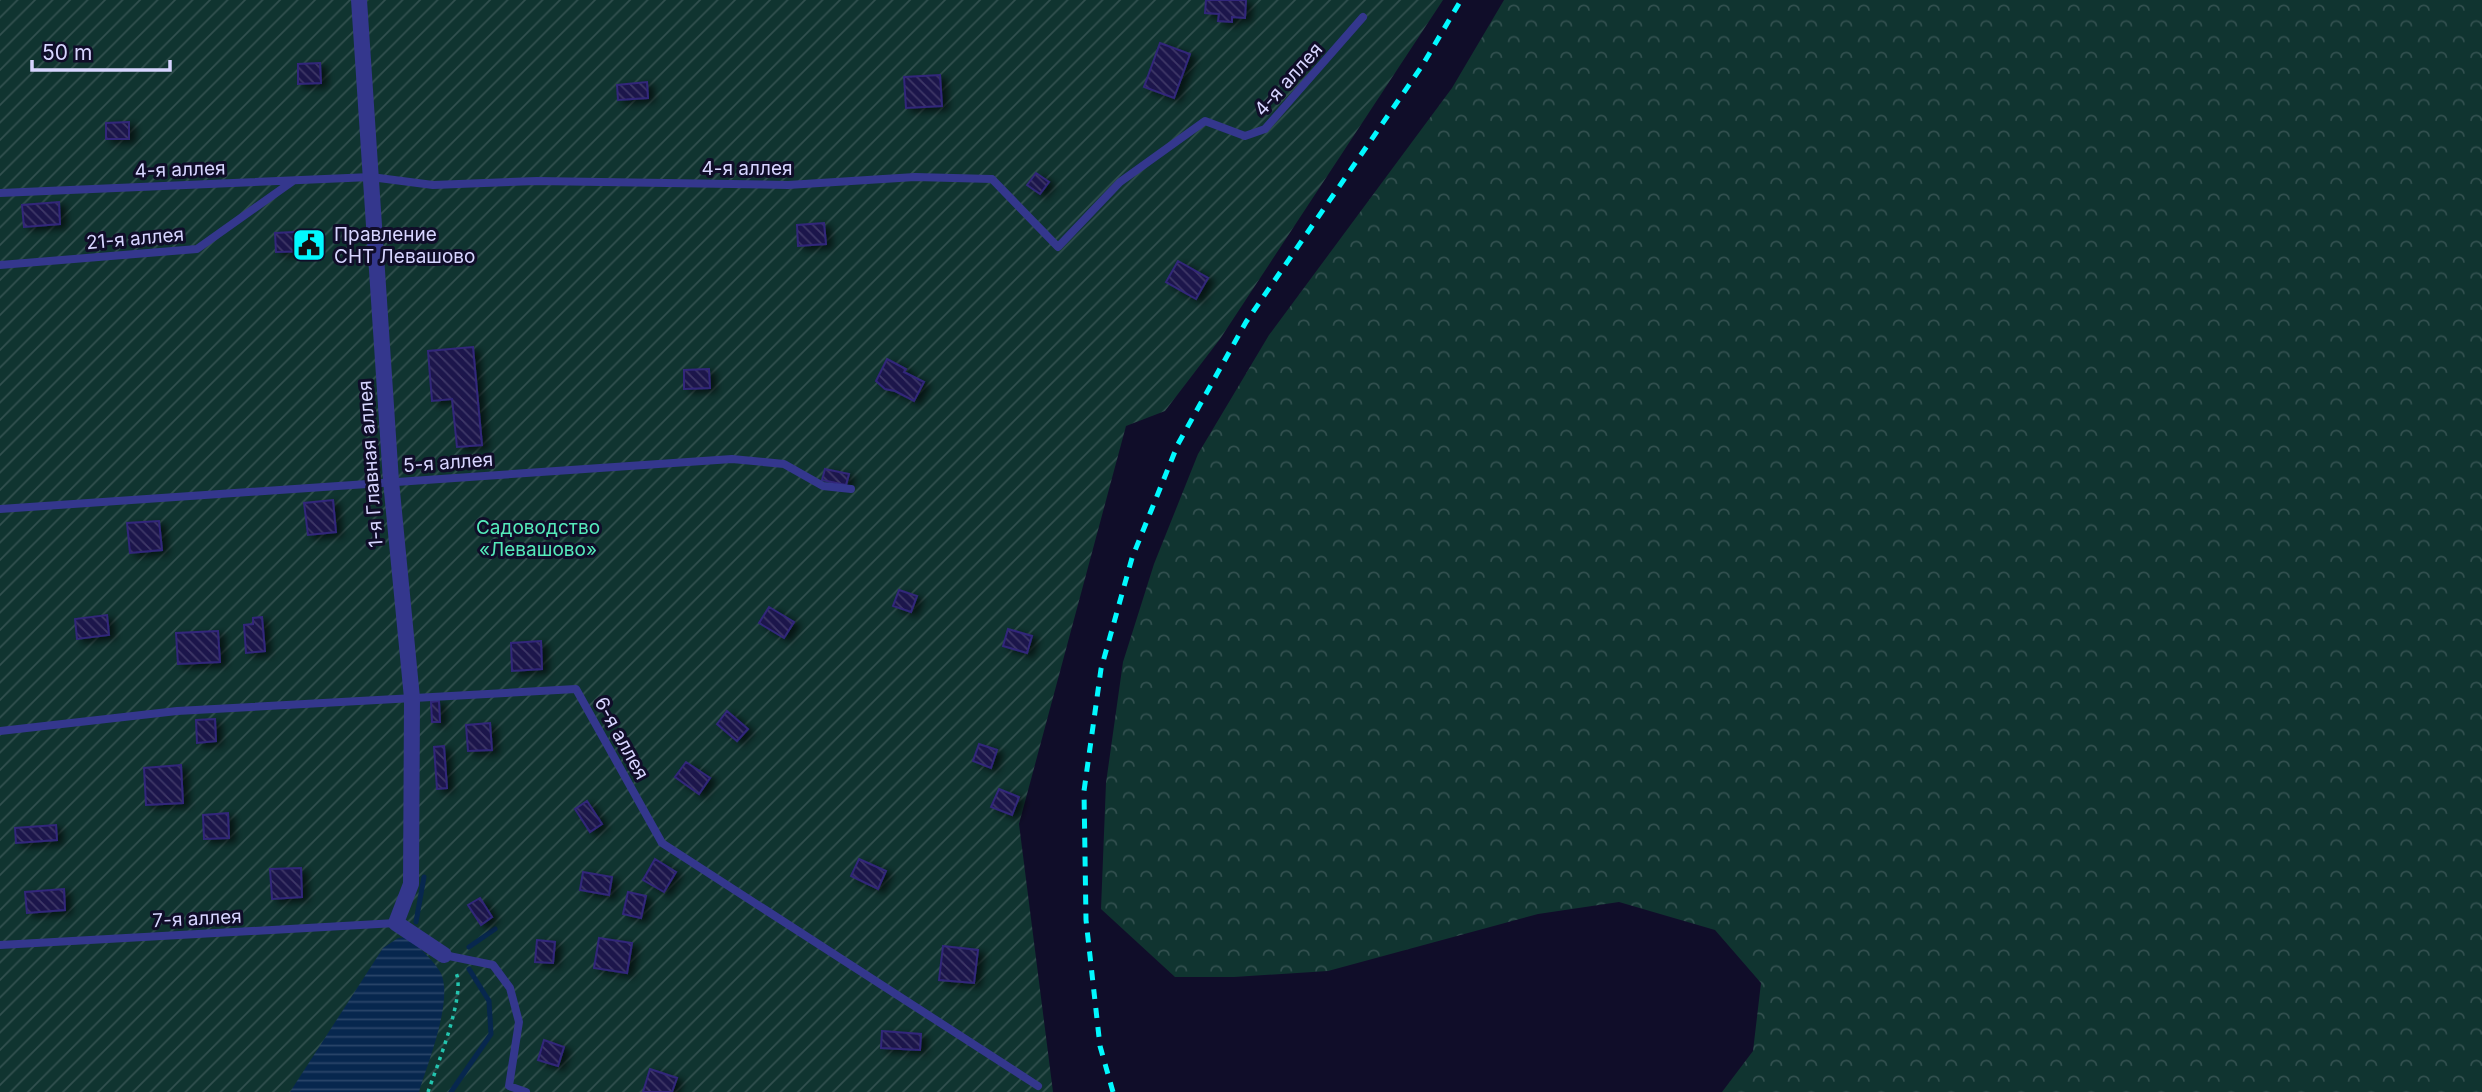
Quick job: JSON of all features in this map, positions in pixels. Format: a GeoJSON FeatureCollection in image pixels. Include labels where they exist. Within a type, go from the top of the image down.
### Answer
{"type":"FeatureCollection","features":[{"type":"Feature","properties":{"kind":"street","name":"1-я Главная аллея"},"geometry":{"type":"LineString","coordinates":[[359,0],[391,481],[412,698],[411,884],[396,923]]}},
{"type":"Feature","properties":{"kind":"street"},"geometry":{"type":"LineString","coordinates":[[396,923],[444,955]]}},
{"type":"Feature","properties":{"kind":"lane","name":"4-я аллея"},"geometry":{"type":"LineString","coordinates":[[0,193],[371,177],[433,185],[537,181],[788,185],[915,177],[992,179],[1058,247],[1120,182],[1205,121],[1245,136],[1265,129],[1363,17]]}},
{"type":"Feature","properties":{"kind":"lane","name":"21-я аллея"},"geometry":{"type":"LineString","coordinates":[[0,265],[197,249],[294,181]]}},
{"type":"Feature","properties":{"kind":"lane","name":"5-я аллея"},"geometry":{"type":"LineString","coordinates":[[0,509],[732,459],[784,464],[823,486],[851,489]]}},
{"type":"Feature","properties":{"kind":"lane","name":"6-я аллея"},"geometry":{"type":"LineString","coordinates":[[0,731],[177,711],[576,689],[662,843],[1038,1086]]}},
{"type":"Feature","properties":{"kind":"lane","name":"7-я аллея"},"geometry":{"type":"LineString","coordinates":[[0,945],[396,923]]}},
{"type":"Feature","properties":{"kind":"lane"},"geometry":{"type":"LineString","coordinates":[[444,955],[493,965],[510,988],[519,1022],[509,1086],[526,1092]]}},
{"type":"Feature","properties":{"kind":"path"},"geometry":{"type":"LineString","coordinates":[[428,1092],[458,1000],[459,976],[444,955]]}},
{"type":"Feature","properties":{"kind":"green space","name":"Садоводство «Левашово»"},"geometry":{"type":"Polygon","coordinates":[[[0,0],[1443,0],[1220,339],[1165,411],[1126,426],[1019,824],[1053,1092],[0,1092],[0,0]]]}},
{"type":"Feature","properties":{"kind":"green space"},"geometry":{"type":"Polygon","coordinates":[[[1504,0],[2482,0],[2482,1092],[1722,1092],[1753,1051],[1761,983],[1715,930],[1619,902],[1538,914],[1328,971],[1234,977],[1175,977],[1101,909],[1106,783],[1123,662],[1154,564],[1198,454],[1269,335],[1452,88],[1504,0]]]}},
{"type":"Feature","properties":{"kind":"water"},"geometry":{"type":"Polygon","coordinates":[[[409,937],[439,970],[444,996],[438,1030],[419,1092],[290,1092],[383,948],[398,938],[409,937]]]}},
{"type":"Feature","properties":{"kind":"building"},"geometry":{"type":"Polygon","coordinates":[[[1206,0],[1246,0],[1245,18],[1232,17],[1232,22],[1218,21],[1219,14],[1205,13],[1206,0]]]}},
{"type":"Feature","properties":{"kind":"building"},"geometry":{"type":"Polygon","coordinates":[[[1160,43],[1190,54],[1174,98],[1144,87],[1160,43]]]}},
{"type":"Feature","properties":{"kind":"building"},"geometry":{"type":"Polygon","coordinates":[[[320,63],[321,83],[298,84],[298,64],[320,63]]]}},
{"type":"Feature","properties":{"kind":"building"},"geometry":{"type":"Polygon","coordinates":[[[940,75],[942,106],[906,108],[904,77],[940,75]]]}},
{"type":"Feature","properties":{"kind":"building"},"geometry":{"type":"Polygon","coordinates":[[[647,82],[648,98],[618,100],[617,85],[647,82]]]}},
{"type":"Feature","properties":{"kind":"building"},"geometry":{"type":"Polygon","coordinates":[[[129,122],[129,139],[106,139],[106,123],[129,122]]]}},
{"type":"Feature","properties":{"kind":"building"},"geometry":{"type":"Polygon","coordinates":[[[1036,173],[1049,182],[1040,194],[1027,185],[1036,173]]]}},
{"type":"Feature","properties":{"kind":"building"},"geometry":{"type":"Polygon","coordinates":[[[59,202],[60,224],[24,227],[22,205],[59,202]]]}},
{"type":"Feature","properties":{"kind":"building"},"geometry":{"type":"Polygon","coordinates":[[[824,223],[826,244],[798,246],[797,225],[824,223]]]}},
{"type":"Feature","properties":{"kind":"building"},"geometry":{"type":"Polygon","coordinates":[[[314,231],[314,251],[276,252],[275,233],[314,231]]]}},
{"type":"Feature","properties":{"kind":"building"},"geometry":{"type":"Polygon","coordinates":[[[1178,261],[1208,278],[1196,299],[1166,282],[1178,261]]]}},
{"type":"Feature","properties":{"kind":"building"},"geometry":{"type":"Polygon","coordinates":[[[473,347],[482,445],[457,447],[452,399],[432,401],[428,351],[473,347]]]}},
{"type":"Feature","properties":{"kind":"building"},"geometry":{"type":"Polygon","coordinates":[[[887,359],[924,382],[914,401],[885,389],[876,381],[887,359]]]}},
{"type":"Feature","properties":{"kind":"building"},"geometry":{"type":"Polygon","coordinates":[[[709,369],[710,388],[684,389],[684,370],[709,369]]]}},
{"type":"Feature","properties":{"kind":"building"},"geometry":{"type":"Polygon","coordinates":[[[825,469],[849,474],[846,485],[822,480],[825,469]]]}},
{"type":"Feature","properties":{"kind":"building"},"geometry":{"type":"Polygon","coordinates":[[[333,500],[336,532],[308,535],[304,503],[333,500]]]}},
{"type":"Feature","properties":{"kind":"building"},"geometry":{"type":"Polygon","coordinates":[[[159,521],[162,550],[130,553],[127,523],[159,521]]]}},
{"type":"Feature","properties":{"kind":"building"},"geometry":{"type":"Polygon","coordinates":[[[899,590],[917,596],[911,612],[893,606],[899,590]]]}},
{"type":"Feature","properties":{"kind":"building"},"geometry":{"type":"Polygon","coordinates":[[[769,607],[794,622],[784,638],[759,623],[769,607]]]}},
{"type":"Feature","properties":{"kind":"building"},"geometry":{"type":"Polygon","coordinates":[[[107,615],[109,635],[77,639],[75,619],[107,615]]]}},
{"type":"Feature","properties":{"kind":"building"},"geometry":{"type":"Polygon","coordinates":[[[262,617],[265,651],[246,653],[244,625],[253,624],[253,618],[262,617]]]}},
{"type":"Feature","properties":{"kind":"building"},"geometry":{"type":"Polygon","coordinates":[[[1008,629],[1032,636],[1027,653],[1003,646],[1008,629]]]}},
{"type":"Feature","properties":{"kind":"building"},"geometry":{"type":"Polygon","coordinates":[[[218,631],[220,662],[178,664],[176,633],[218,631]]]}},
{"type":"Feature","properties":{"kind":"building"},"geometry":{"type":"Polygon","coordinates":[[[541,641],[542,669],[512,671],[511,643],[541,641]]]}},
{"type":"Feature","properties":{"kind":"building"},"geometry":{"type":"Polygon","coordinates":[[[439,701],[440,722],[432,722],[431,702],[439,701]]]}},
{"type":"Feature","properties":{"kind":"building"},"geometry":{"type":"Polygon","coordinates":[[[727,711],[748,729],[737,741],[717,724],[727,711]]]}},
{"type":"Feature","properties":{"kind":"building"},"geometry":{"type":"Polygon","coordinates":[[[215,719],[216,741],[197,743],[196,720],[215,719]]]}},
{"type":"Feature","properties":{"kind":"building"},"geometry":{"type":"Polygon","coordinates":[[[490,723],[492,750],[468,751],[466,725],[490,723]]]}},
{"type":"Feature","properties":{"kind":"building"},"geometry":{"type":"Polygon","coordinates":[[[979,744],[997,750],[991,768],[973,761],[979,744]]]}},
{"type":"Feature","properties":{"kind":"building"},"geometry":{"type":"Polygon","coordinates":[[[444,746],[447,788],[437,789],[434,747],[444,746]]]}},
{"type":"Feature","properties":{"kind":"building"},"geometry":{"type":"Polygon","coordinates":[[[686,762],[710,778],[699,794],[675,777],[686,762]]]}},
{"type":"Feature","properties":{"kind":"building"},"geometry":{"type":"Polygon","coordinates":[[[181,765],[183,803],[146,805],[144,768],[181,765]]]}},
{"type":"Feature","properties":{"kind":"building"},"geometry":{"type":"Polygon","coordinates":[[[999,789],[1019,797],[1012,815],[991,807],[999,789]]]}},
{"type":"Feature","properties":{"kind":"building"},"geometry":{"type":"Polygon","coordinates":[[[587,801],[602,824],[590,832],[575,809],[587,801]]]}},
{"type":"Feature","properties":{"kind":"building"},"geometry":{"type":"Polygon","coordinates":[[[228,813],[229,838],[204,839],[203,815],[228,813]]]}},
{"type":"Feature","properties":{"kind":"building"},"geometry":{"type":"Polygon","coordinates":[[[56,825],[57,840],[16,843],[15,828],[56,825]]]}},
{"type":"Feature","properties":{"kind":"building"},"geometry":{"type":"Polygon","coordinates":[[[655,859],[676,872],[664,892],[643,880],[655,859]]]}},
{"type":"Feature","properties":{"kind":"building"},"geometry":{"type":"Polygon","coordinates":[[[859,859],[886,871],[878,889],[851,876],[859,859]]]}},
{"type":"Feature","properties":{"kind":"building"},"geometry":{"type":"Polygon","coordinates":[[[301,868],[302,897],[272,899],[270,869],[301,868]]]}},
{"type":"Feature","properties":{"kind":"building"},"geometry":{"type":"Polygon","coordinates":[[[583,872],[612,877],[609,895],[580,890],[583,872]]]}},
{"type":"Feature","properties":{"kind":"building"},"geometry":{"type":"Polygon","coordinates":[[[64,889],[65,910],[27,913],[25,892],[64,889]]]}},
{"type":"Feature","properties":{"kind":"building"},"geometry":{"type":"Polygon","coordinates":[[[628,892],[646,896],[641,918],[623,914],[628,892]]]}},
{"type":"Feature","properties":{"kind":"building"},"geometry":{"type":"Polygon","coordinates":[[[480,898],[492,917],[481,925],[468,905],[480,898]]]}},
{"type":"Feature","properties":{"kind":"building"},"geometry":{"type":"Polygon","coordinates":[[[599,938],[632,943],[627,973],[594,968],[599,938]]]}},
{"type":"Feature","properties":{"kind":"building"},"geometry":{"type":"Polygon","coordinates":[[[537,940],[555,942],[553,963],[535,962],[537,940]]]}},
{"type":"Feature","properties":{"kind":"building"},"geometry":{"type":"Polygon","coordinates":[[[943,946],[978,950],[974,983],[939,980],[943,946]]]}},
{"type":"Feature","properties":{"kind":"building"},"geometry":{"type":"Polygon","coordinates":[[[882,1031],[921,1034],[920,1050],[881,1048],[882,1031]]]}},
{"type":"Feature","properties":{"kind":"building"},"geometry":{"type":"Polygon","coordinates":[[[544,1040],[564,1047],[558,1066],[538,1060],[544,1040]]]}},
{"type":"Feature","properties":{"kind":"building"},"geometry":{"type":"Polygon","coordinates":[[[650,1069],[677,1078],[672,1092],[643,1092],[650,1069]]]}},
{"type":"Feature","properties":{"kind":"waterway"},"geometry":{"type":"LineString","coordinates":[[416,922],[424,877]]}},
{"type":"Feature","properties":{"kind":"waterway"},"geometry":{"type":"LineString","coordinates":[[469,947],[495,929]]}},
{"type":"Feature","properties":{"kind":"waterway"},"geometry":{"type":"LineString","coordinates":[[451,1092],[491,1034],[489,1001],[469,969]]}},
{"type":"Feature","properties":{"kind":"railway"},"geometry":{"type":"LineString","coordinates":[[1113,1092],[1100,1046],[1086,920],[1084,791],[1101,669],[1132,558],[1178,444],[1246,322],[1422,66],[1461,0]]}},
{"type":"Feature","properties":{"kind":"place","name":"Правление СНТ Левашово"},"geometry":{"type":"Point","coordinates":[309,245]}}]}
